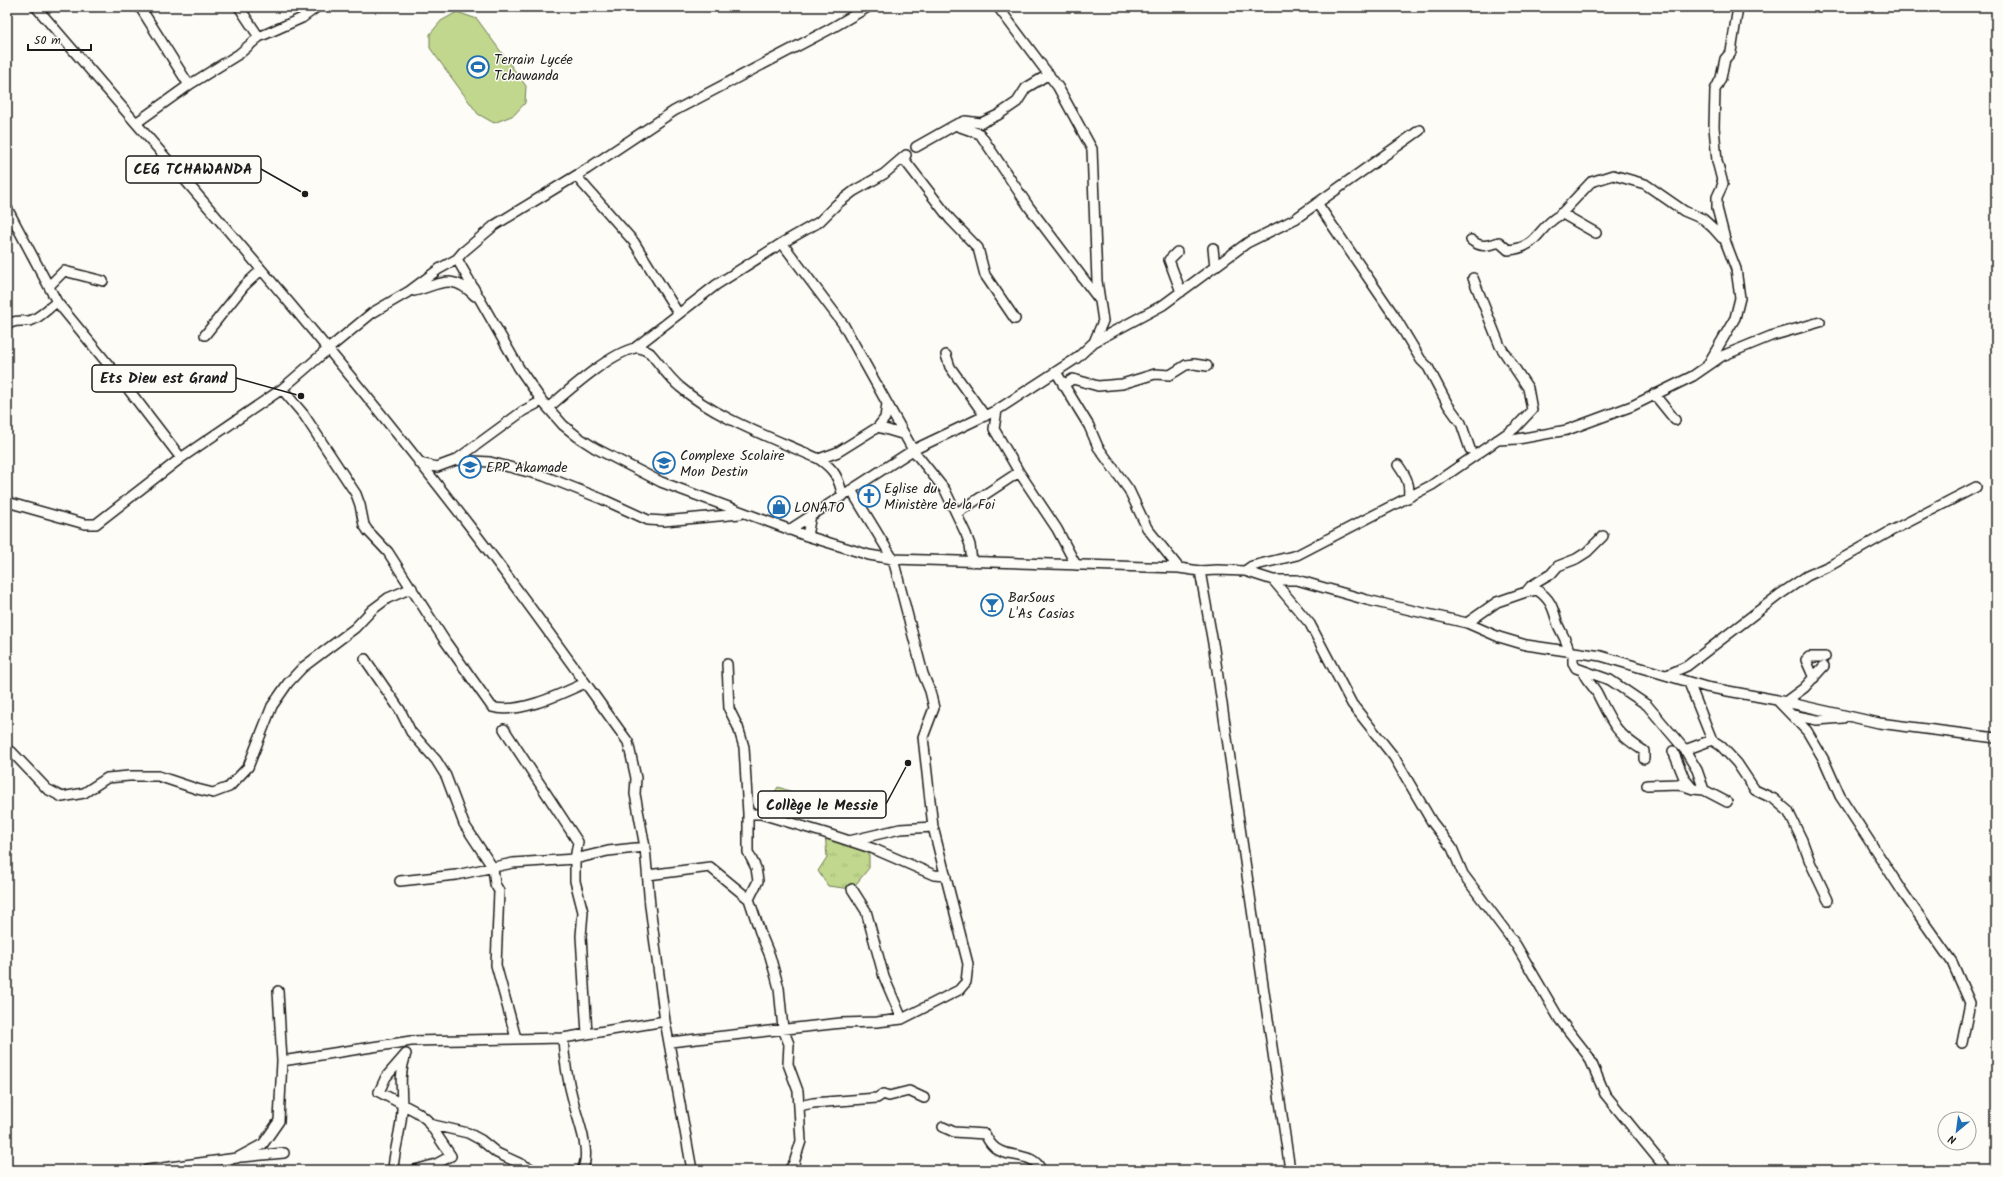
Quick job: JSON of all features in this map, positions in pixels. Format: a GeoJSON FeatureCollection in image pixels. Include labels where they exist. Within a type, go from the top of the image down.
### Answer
{"type":"FeatureCollection","features":[{"type":"Feature","properties":{"kind":"street"},"geometry":{"type":"LineString","coordinates":[[36,7],[261,270],[469,525],[628,742],[636,778],[635,794],[645,848],[665,1021],[692,1170]]}},
{"type":"Feature","properties":{"kind":"street"},"geometry":{"type":"LineString","coordinates":[[140,7],[189,85]]}},
{"type":"Feature","properties":{"kind":"street"},"geometry":{"type":"LineString","coordinates":[[239,7],[259,37]]}},
{"type":"Feature","properties":{"kind":"street"},"geometry":{"type":"LineString","coordinates":[[136,123],[189,85],[239,54],[259,37],[302,18],[317,7]]}},
{"type":"Feature","properties":{"kind":"street"},"geometry":{"type":"LineString","coordinates":[[7,502],[85,524],[96,524],[181,458],[282,390],[327,350],[372,314],[408,292],[439,269],[456,259],[495,225],[576,176],[674,111],[707,92],[780,56],[868,7]]}},
{"type":"Feature","properties":{"kind":"street"},"geometry":{"type":"LineString","coordinates":[[998,7],[1058,86],[1092,148],[1098,298],[1103,321],[1094,342]]}},
{"type":"Feature","properties":{"kind":"street"},"geometry":{"type":"LineString","coordinates":[[1707,366],[1735,318],[1740,298],[1736,269],[1726,243],[1717,208],[1717,197],[1723,184],[1717,161],[1715,90],[1721,78],[1725,59],[1731,52],[1738,7]]}},
{"type":"Feature","properties":{"kind":"street"},"geometry":{"type":"LineString","coordinates":[[916,147],[965,120],[981,123],[998,115],[1017,102],[1026,88],[1049,74]]}},
{"type":"Feature","properties":{"kind":"street"},"geometry":{"type":"LineString","coordinates":[[955,125],[980,134],[1029,207],[1098,298]]}},
{"type":"Feature","properties":{"kind":"street"},"geometry":{"type":"LineString","coordinates":[[789,530],[913,450],[997,410],[1077,358],[1094,342],[1163,305],[1247,243],[1295,219],[1420,130]]}},
{"type":"Feature","properties":{"kind":"street"},"geometry":{"type":"LineString","coordinates":[[419,463],[437,467],[456,460],[474,449],[523,411],[545,405],[612,359],[636,347],[716,285],[782,243],[819,222],[837,204],[854,191],[884,174],[905,157],[950,219],[978,248],[985,275],[1015,319]]}},
{"type":"Feature","properties":{"kind":"street"},"geometry":{"type":"LineString","coordinates":[[576,176],[634,242],[678,313]]}},
{"type":"Feature","properties":{"kind":"street"},"geometry":{"type":"LineString","coordinates":[[1471,240],[1478,246],[1486,247],[1499,242],[1508,250],[1518,249],[1532,243],[1537,234],[1561,213],[1591,182],[1614,176],[1645,184],[1684,211],[1703,219],[1726,243]]}},
{"type":"Feature","properties":{"kind":"street"},"geometry":{"type":"LineString","coordinates":[[1317,203],[1395,317],[1421,360],[1428,367],[1448,405],[1461,423],[1470,449]]}},
{"type":"Feature","properties":{"kind":"street"},"geometry":{"type":"LineString","coordinates":[[7,208],[50,286],[57,302],[126,385],[181,458]]}},
{"type":"Feature","properties":{"kind":"street"},"geometry":{"type":"LineString","coordinates":[[1561,213],[1596,233]]}},
{"type":"Feature","properties":{"kind":"street"},"geometry":{"type":"LineString","coordinates":[[782,243],[843,324],[913,450],[945,490],[957,513],[970,545],[972,562]]}},
{"type":"Feature","properties":{"kind":"street"},"geometry":{"type":"LineString","coordinates":[[1213,248],[1215,267]]}},
{"type":"Feature","properties":{"kind":"street"},"geometry":{"type":"LineString","coordinates":[[1177,252],[1169,260],[1181,292]]}},
{"type":"Feature","properties":{"kind":"street"},"geometry":{"type":"LineString","coordinates":[[456,259],[519,368],[545,405],[563,425],[595,448],[661,482],[744,514],[807,536],[869,555],[893,558],[972,562],[1179,568],[1200,571],[1217,570],[1244,572],[1273,580],[1297,580],[1367,600],[1467,623],[1499,637],[1526,645],[1571,651],[1622,661],[1689,683],[1781,701],[1879,723],[1996,738]]}},
{"type":"Feature","properties":{"kind":"street"},"geometry":{"type":"LineString","coordinates":[[205,335],[244,286],[261,270]]}},
{"type":"Feature","properties":{"kind":"street"},"geometry":{"type":"LineString","coordinates":[[50,286],[64,271],[103,281]]}},
{"type":"Feature","properties":{"kind":"street"},"geometry":{"type":"LineString","coordinates":[[1244,572],[1252,566],[1297,555],[1432,485],[1515,428],[1532,410],[1528,388],[1500,346],[1473,278]]}},
{"type":"Feature","properties":{"kind":"street"},"geometry":{"type":"LineString","coordinates":[[408,292],[437,283],[451,281],[464,287],[482,302]]}},
{"type":"Feature","properties":{"kind":"street"},"geometry":{"type":"LineString","coordinates":[[7,325],[20,320],[28,321],[57,302]]}},
{"type":"Feature","properties":{"kind":"street"},"geometry":{"type":"LineString","coordinates":[[1497,440],[1518,439],[1567,430],[1632,406],[1693,376],[1722,356],[1771,336],[1820,322]]}},
{"type":"Feature","properties":{"kind":"street"},"geometry":{"type":"LineString","coordinates":[[636,347],[650,353],[669,377],[681,388],[724,416],[819,459],[831,467],[838,479],[843,496]]}},
{"type":"Feature","properties":{"kind":"street"},"geometry":{"type":"LineString","coordinates":[[946,355],[950,366],[982,418],[994,429],[1019,472],[1057,529],[1076,565]]}},
{"type":"Feature","properties":{"kind":"street"},"geometry":{"type":"LineString","coordinates":[[1063,385],[1073,379],[1098,386],[1122,384],[1155,374],[1170,375],[1186,365],[1194,364],[1207,366]]}},
{"type":"Feature","properties":{"kind":"street"},"geometry":{"type":"LineString","coordinates":[[1056,372],[1089,426],[1098,447],[1129,490],[1147,528],[1179,568]]}},
{"type":"Feature","properties":{"kind":"street"},"geometry":{"type":"LineString","coordinates":[[282,390],[304,415],[356,494],[364,525],[368,531],[382,544],[445,641],[492,707],[505,710],[549,700],[585,683]]}},
{"type":"Feature","properties":{"kind":"street"},"geometry":{"type":"LineString","coordinates":[[1654,394],[1675,420]]}},
{"type":"Feature","properties":{"kind":"street"},"geometry":{"type":"LineString","coordinates":[[819,459],[838,452],[878,426],[885,418],[887,403]]}},
{"type":"Feature","properties":{"kind":"street"},"geometry":{"type":"LineString","coordinates":[[994,429],[997,410]]}},
{"type":"Feature","properties":{"kind":"street"},"geometry":{"type":"LineString","coordinates":[[878,426],[905,435]]}},
{"type":"Feature","properties":{"kind":"street"},"geometry":{"type":"LineString","coordinates":[[456,460],[490,462],[544,476],[602,498],[648,520],[664,521],[744,514]]}},
{"type":"Feature","properties":{"kind":"street"},"geometry":{"type":"LineString","coordinates":[[1398,465],[1405,474],[1410,489],[1408,498]]}},
{"type":"Feature","properties":{"kind":"street"},"geometry":{"type":"LineString","coordinates":[[957,513],[1019,472]]}},
{"type":"Feature","properties":{"kind":"street"},"geometry":{"type":"LineString","coordinates":[[1667,675],[1687,666],[1746,625],[1779,595],[1807,576],[1831,565],[1891,531],[1976,487]]}},
{"type":"Feature","properties":{"kind":"street"},"geometry":{"type":"LineString","coordinates":[[670,1042],[841,1023],[877,1022],[902,1018],[959,990],[966,982],[968,964],[932,827],[924,737],[934,708],[930,691],[923,674],[893,558],[851,490]]}},
{"type":"Feature","properties":{"kind":"street"},"geometry":{"type":"LineString","coordinates":[[807,536],[811,515]]}},
{"type":"Feature","properties":{"kind":"street"},"geometry":{"type":"LineString","coordinates":[[1526,592],[1531,586],[1551,574],[1558,566],[1576,559],[1587,552],[1603,536]]}},
{"type":"Feature","properties":{"kind":"street"},"geometry":{"type":"LineString","coordinates":[[1200,571],[1214,648],[1290,1170]]}},
{"type":"Feature","properties":{"kind":"street"},"geometry":{"type":"LineString","coordinates":[[1273,580],[1310,624],[1352,704],[1394,757],[1432,822],[1452,848],[1463,874],[1516,945],[1560,1020],[1589,1057],[1605,1094],[1667,1170]]}},
{"type":"Feature","properties":{"kind":"street"},"geometry":{"type":"LineString","coordinates":[[7,750],[12,752],[47,789],[62,797],[84,793],[107,778],[129,776],[158,776],[197,790],[213,793],[229,787],[248,766],[272,706],[288,683],[302,668],[355,628],[372,610],[388,598],[412,588]]}},
{"type":"Feature","properties":{"kind":"street"},"geometry":{"type":"LineString","coordinates":[[1467,623],[1497,602],[1526,592],[1537,590],[1545,595],[1555,611],[1558,623],[1571,651],[1573,663],[1576,668],[1583,672],[1610,680],[1647,705],[1685,750],[1697,770],[1704,790]]}},
{"type":"Feature","properties":{"kind":"street"},"geometry":{"type":"LineString","coordinates":[[1781,701],[1814,678],[1825,662],[1809,657],[1806,660],[1814,678]]}},
{"type":"Feature","properties":{"kind":"street"},"geometry":{"type":"LineString","coordinates":[[365,659],[400,710],[411,732],[436,760],[446,776],[464,824],[493,868],[495,884],[499,891],[496,965],[516,1038]]}},
{"type":"Feature","properties":{"kind":"street"},"geometry":{"type":"LineString","coordinates":[[727,664],[729,709],[738,727],[744,747],[748,814],[748,852],[756,868],[758,881],[749,899]]}},
{"type":"Feature","properties":{"kind":"street"},"geometry":{"type":"LineString","coordinates":[[1583,672],[1585,679],[1598,694],[1604,709],[1616,729],[1626,740],[1644,751],[1644,759]]}},
{"type":"Feature","properties":{"kind":"street"},"geometry":{"type":"LineString","coordinates":[[1689,683],[1712,740],[1721,746],[1737,763],[1755,790],[1774,799],[1788,811],[1828,900]]}},
{"type":"Feature","properties":{"kind":"street"},"geometry":{"type":"LineString","coordinates":[[1781,701],[1807,731],[1824,760],[1840,796],[1904,894],[1952,962],[1970,1004],[1962,1043]]}},
{"type":"Feature","properties":{"kind":"street"},"geometry":{"type":"LineString","coordinates":[[1791,714],[1817,720],[1857,718]]}},
{"type":"Feature","properties":{"kind":"street"},"geometry":{"type":"LineString","coordinates":[[504,729],[578,842],[575,859],[575,881],[583,912],[580,936],[587,1034]]}},
{"type":"Feature","properties":{"kind":"street"},"geometry":{"type":"LineString","coordinates":[[1685,750],[1712,740]]}},
{"type":"Feature","properties":{"kind":"street"},"geometry":{"type":"LineString","coordinates":[[1673,751],[1684,778],[1693,789]]}},
{"type":"Feature","properties":{"kind":"street"},"geometry":{"type":"LineString","coordinates":[[1647,785],[1679,784],[1693,789],[1704,790],[1727,802]]}},
{"type":"Feature","properties":{"kind":"street"},"geometry":{"type":"LineString","coordinates":[[748,814],[761,814],[849,841],[874,849],[934,875],[946,876]]}},
{"type":"Feature","properties":{"kind":"street"},"geometry":{"type":"LineString","coordinates":[[849,841],[900,829],[932,827]]}},
{"type":"Feature","properties":{"kind":"street"},"geometry":{"type":"LineString","coordinates":[[400,881],[456,875],[513,863],[575,859],[608,851],[645,848]]}},
{"type":"Feature","properties":{"kind":"street"},"geometry":{"type":"LineString","coordinates":[[648,875],[710,867],[749,899],[770,956],[779,988],[783,1029],[789,1044],[788,1064],[798,1090],[801,1141],[794,1164],[788,1170]]}},
{"type":"Feature","properties":{"kind":"street"},"geometry":{"type":"LineString","coordinates":[[852,889],[866,911],[884,977],[902,1018]]}},
{"type":"Feature","properties":{"kind":"street"},"geometry":{"type":"LineString","coordinates":[[237,1158],[263,1144],[279,1121],[282,1061],[278,991]]}},
{"type":"Feature","properties":{"kind":"street"},"geometry":{"type":"LineString","coordinates":[[282,1061],[411,1041],[563,1038],[665,1021]]}},
{"type":"Feature","properties":{"kind":"street"},"geometry":{"type":"LineString","coordinates":[[563,1038],[565,1067],[574,1106],[582,1127],[584,1160],[582,1170]]}},
{"type":"Feature","properties":{"kind":"street"},"geometry":{"type":"LineString","coordinates":[[393,1170],[402,1104],[401,1068],[411,1041]]}},
{"type":"Feature","properties":{"kind":"street"},"geometry":{"type":"LineString","coordinates":[[406,1054],[386,1077],[379,1092],[417,1112],[429,1124],[450,1156],[436,1164],[415,1170]]}},
{"type":"Feature","properties":{"kind":"street"},"geometry":{"type":"LineString","coordinates":[[799,1106],[813,1103],[877,1098],[883,1094],[889,1096],[909,1091],[924,1098]]}},
{"type":"Feature","properties":{"kind":"street"},"geometry":{"type":"LineString","coordinates":[[429,1124],[468,1133],[481,1140],[497,1153],[534,1170]]}},
{"type":"Feature","properties":{"kind":"street"},"geometry":{"type":"LineString","coordinates":[[943,1127],[954,1132],[985,1134],[992,1146],[1007,1153],[1033,1160],[1039,1165],[1041,1170]]}},
{"type":"Feature","properties":{"kind":"street"},"geometry":{"type":"LineString","coordinates":[[147,1170],[284,1153]]}},
{"type":"Feature","properties":{"kind":"green space","name":"Terrain Lycée Tchawanda"},"geometry":{"type":"Polygon","coordinates":[[[457,12],[477,19],[526,86],[525,103],[514,115],[494,123],[478,114],[430,48],[430,34],[441,21],[457,12]]]}},
{"type":"Feature","properties":{"kind":"green space"},"geometry":{"type":"Polygon","coordinates":[[[778,787],[798,794],[804,814],[797,825],[761,814],[778,787]]]}},
{"type":"Feature","properties":{"kind":"green space"},"geometry":{"type":"Polygon","coordinates":[[[825,833],[869,847],[869,868],[852,889],[828,886],[818,871],[827,857],[825,833]]]}},
{"type":"Feature","properties":{"kind":"place","name":"Terrain Lycée Tchawanda"},"geometry":{"type":"Point","coordinates":[478,67]}},
{"type":"Feature","properties":{"kind":"place","name":"CEG TCHAWANDA"},"geometry":{"type":"Point","coordinates":[305,194]}},
{"type":"Feature","properties":{"kind":"place","name":"Ets Dieu est Grand"},"geometry":{"type":"Point","coordinates":[301,396]}},
{"type":"Feature","properties":{"kind":"place","name":"Complexe Scolaire Mon Destin"},"geometry":{"type":"Point","coordinates":[664,463]}},
{"type":"Feature","properties":{"kind":"place","name":"EPP Akamade"},"geometry":{"type":"Point","coordinates":[470,467]}},
{"type":"Feature","properties":{"kind":"place","name":"Eglise du Ministère de la Foi"},"geometry":{"type":"Point","coordinates":[869,496]}},
{"type":"Feature","properties":{"kind":"place","name":"LONATO"},"geometry":{"type":"Point","coordinates":[779,507]}},
{"type":"Feature","properties":{"kind":"place","name":"BarSous L'As Casias"},"geometry":{"type":"Point","coordinates":[992,605]}},
{"type":"Feature","properties":{"kind":"place","name":"Collège le Messie"},"geometry":{"type":"Point","coordinates":[908,763]}}]}
